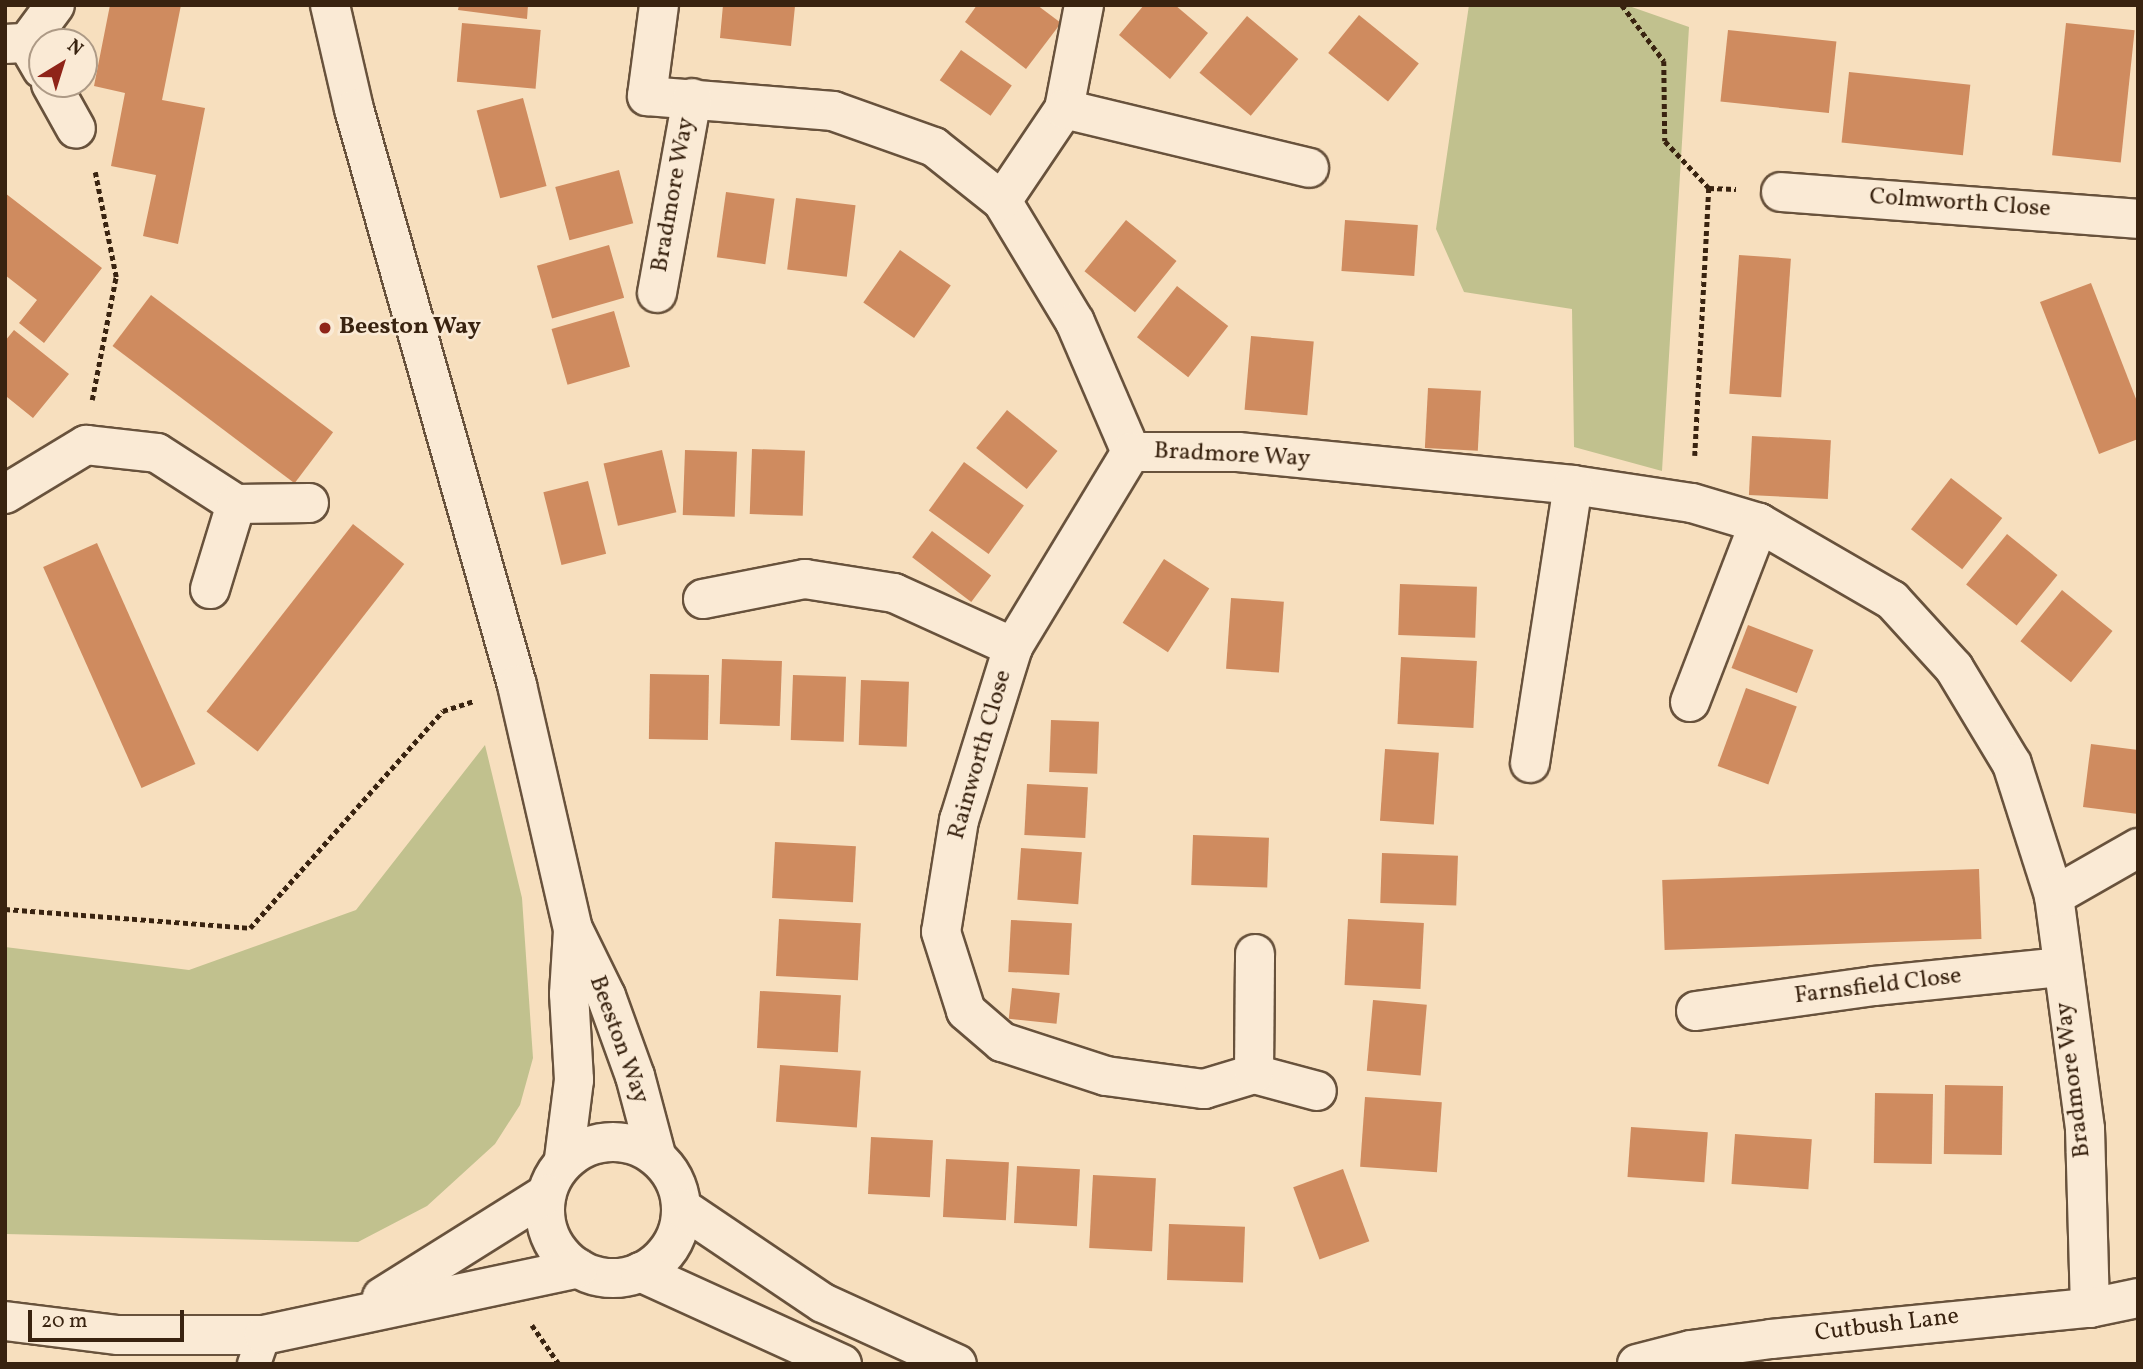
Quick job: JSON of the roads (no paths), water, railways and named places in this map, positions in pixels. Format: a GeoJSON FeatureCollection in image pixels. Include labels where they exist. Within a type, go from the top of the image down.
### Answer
{"type":"FeatureCollection","features":[{"type":"Feature","properties":{"kind":"street"},"geometry":{"type":"LineString","coordinates":[[25,52],[55,5]]}},
{"type":"Feature","properties":{"kind":"street","name":"Beeston Way"},"geometry":{"type":"LineString","coordinates":[[330,5],[354,109],[517,685],[573,929],[610,1008],[656,1155]]}},
{"type":"Feature","properties":{"kind":"street","name":"Bradmore Way"},"geometry":{"type":"LineString","coordinates":[[659,5],[647,96],[833,111],[934,147],[1002,201],[1075,322],[1131,452],[1238,452],[1573,485],[1692,503],[1759,523],[1892,600],[1954,668],[2012,765],[2054,896],[2060,967],[2085,1129],[2090,1308]]}},
{"type":"Feature","properties":{"kind":"street"},"geometry":{"type":"LineString","coordinates":[[1002,201],[1064,109],[1084,5]]}},
{"type":"Feature","properties":{"kind":"street"},"geometry":{"type":"LineString","coordinates":[[59,98],[76,129]]}},
{"type":"Feature","properties":{"kind":"street","name":"Bradmore Way"},"geometry":{"type":"LineString","coordinates":[[657,293],[692,98]]}},
{"type":"Feature","properties":{"kind":"street"},"geometry":{"type":"LineString","coordinates":[[1064,109],[1309,168]]}},
{"type":"Feature","properties":{"kind":"street","name":"Colmworth Close"},"geometry":{"type":"LineString","coordinates":[[1781,192],[2036,208],[2138,219]]}},
{"type":"Feature","properties":{"kind":"street"},"geometry":{"type":"LineString","coordinates":[[5,494],[86,445],[157,453],[236,504],[309,503]]}},
{"type":"Feature","properties":{"kind":"street","name":"Rainworth Close"},"geometry":{"type":"LineString","coordinates":[[1131,452],[1013,647],[959,820],[941,932],[966,1012],[1002,1042],[1106,1076],[1204,1089],[1254,1073]]}},
{"type":"Feature","properties":{"kind":"street"},"geometry":{"type":"LineString","coordinates":[[1530,762],[1573,485]]}},
{"type":"Feature","properties":{"kind":"street"},"geometry":{"type":"LineString","coordinates":[[210,589],[236,504]]}},
{"type":"Feature","properties":{"kind":"street"},"geometry":{"type":"LineString","coordinates":[[1690,702],[1759,523]]}},
{"type":"Feature","properties":{"kind":"street","name":"Rainworth Close"},"geometry":{"type":"LineString","coordinates":[[703,599],[805,579],[894,593],[1013,647]]}},
{"type":"Feature","properties":{"kind":"street"},"geometry":{"type":"LineString","coordinates":[[2054,896],[2138,848]]}},
{"type":"Feature","properties":{"kind":"street","name":"Beeston Way"},"geometry":{"type":"LineString","coordinates":[[564,1159],[573,1080],[569,994],[573,929]]}},
{"type":"Feature","properties":{"kind":"street"},"geometry":{"type":"LineString","coordinates":[[1255,954],[1254,1073],[1317,1091]]}},
{"type":"Feature","properties":{"kind":"street","name":"Farnsfield Close"},"geometry":{"type":"LineString","coordinates":[[1696,1011],[1874,986],[2060,967]]}},
{"type":"Feature","properties":{"kind":"street"},"geometry":{"type":"LineString","coordinates":[[608,1144],[656,1155],[676,1180],[682,1208],[671,1247],[640,1272],[607,1278],[578,1268],[558,1251],[547,1230],[546,1194],[564,1159],[590,1146],[608,1144]]}},
{"type":"Feature","properties":{"kind":"street"},"geometry":{"type":"LineString","coordinates":[[354,1314],[546,1194]]}},
{"type":"Feature","properties":{"kind":"street"},"geometry":{"type":"LineString","coordinates":[[682,1208],[823,1303],[957,1364]]}},
{"type":"Feature","properties":{"kind":"street"},"geometry":{"type":"LineString","coordinates":[[5,1321],[259,1349],[354,1314],[578,1268]]}},
{"type":"Feature","properties":{"kind":"street"},"geometry":{"type":"LineString","coordinates":[[640,1272],[842,1364]]}},
{"type":"Feature","properties":{"kind":"street","name":"Cutbush Lane"},"geometry":{"type":"LineString","coordinates":[[1637,1364],[1691,1350],[1771,1339],[2090,1308],[2138,1298]]}},
{"type":"Feature","properties":{"kind":"place","name":"Beeston Way"},"geometry":{"type":"Point","coordinates":[325,328]}}]}
